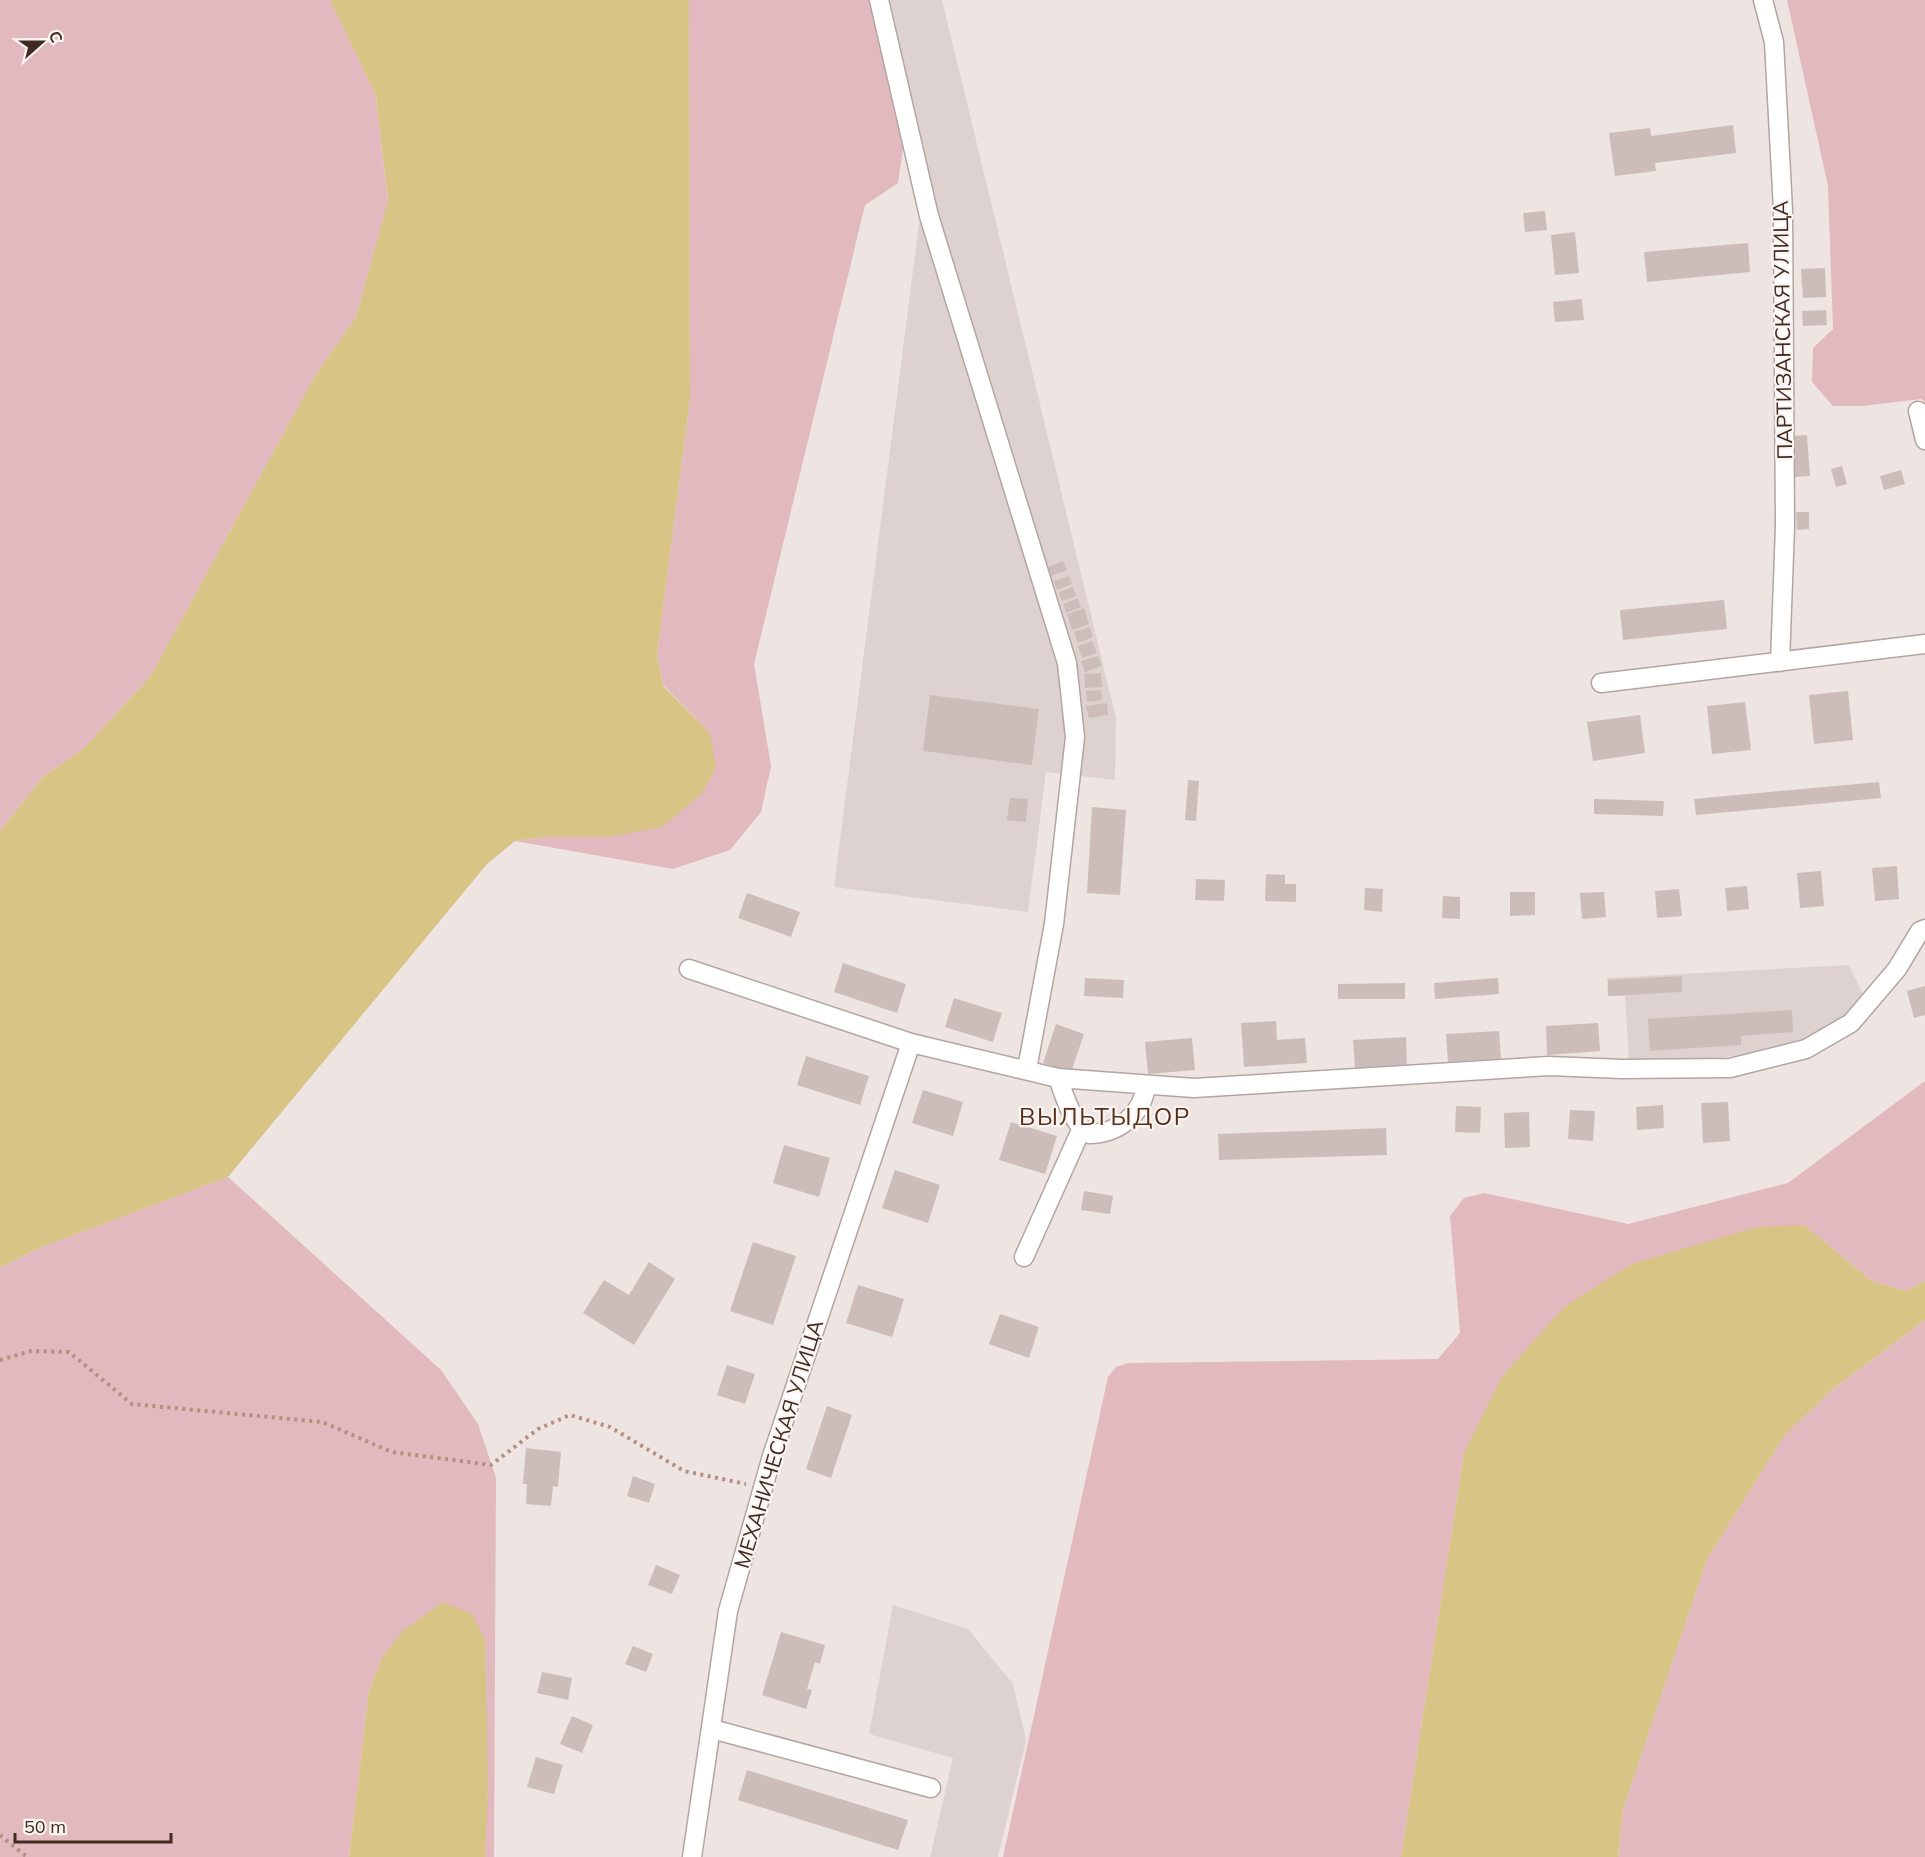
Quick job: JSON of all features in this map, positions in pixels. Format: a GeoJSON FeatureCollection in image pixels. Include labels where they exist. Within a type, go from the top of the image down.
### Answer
{"type":"FeatureCollection","features":[{"type":"Feature","properties":{"kind":"street"},"geometry":{"type":"LineString","coordinates":[[879,0],[929,216],[1067,663],[1075,737],[1054,924],[1028,1069]]}},
{"type":"Feature","properties":{"kind":"street","name":"ПАРТИЗАНСКАЯ УЛИЦА"},"geometry":{"type":"LineString","coordinates":[[1763,0],[1774,42],[1783,210],[1785,527],[1780,662]]}},
{"type":"Feature","properties":{"kind":"street"},"geometry":{"type":"LineString","coordinates":[[1918,411],[1925,440]]}},
{"type":"Feature","properties":{"kind":"street"},"geometry":{"type":"LineString","coordinates":[[1601,683],[1925,644]]}},
{"type":"Feature","properties":{"kind":"street"},"geometry":{"type":"LineString","coordinates":[[689,969],[911,1042],[1058,1078],[1194,1088],[1549,1066],[1622,1069],[1730,1068],[1806,1049],[1851,1023],[1897,969],[1920,931],[1925,929]]}},
{"type":"Feature","properties":{"kind":"street","name":"МЕХАНИЧЕСКАЯ УЛИЦА"},"geometry":{"type":"LineString","coordinates":[[692,1857],[728,1611],[772,1455],[911,1042]]}},
{"type":"Feature","properties":{"kind":"street"},"geometry":{"type":"LineString","coordinates":[[1058,1078],[1074,1118],[1082,1130],[1095,1134],[1117,1128],[1144,1102],[1146,1085]]}},
{"type":"Feature","properties":{"kind":"street"},"geometry":{"type":"LineString","coordinates":[[1024,1257],[1082,1130]]}},
{"type":"Feature","properties":{"kind":"street"},"geometry":{"type":"LineString","coordinates":[[712,1729],[931,1788]]}},
{"type":"Feature","properties":{"kind":"path"},"geometry":{"type":"LineString","coordinates":[[0,1360],[31,1351],[69,1352],[132,1404],[322,1422],[392,1452],[491,1465],[538,1429],[570,1415],[610,1427],[684,1471],[749,1485]]}},
{"type":"Feature","properties":{"kind":"path"},"geometry":{"type":"LineString","coordinates":[[0,1835],[27,1857]]}},
{"type":"Feature","properties":{"kind":"shaded area"},"geometry":{"type":"Polygon","coordinates":[[[0,0],[330,0],[376,96],[388,202],[356,317],[315,376],[150,677],[84,748],[43,777],[0,831],[0,0]]]}},
{"type":"Feature","properties":{"kind":"shaded area"},"geometry":{"type":"Polygon","coordinates":[[[330,0],[689,0],[690,400],[657,655],[663,686],[710,733],[716,767],[703,792],[662,827],[609,837],[545,837],[515,841],[487,864],[228,1177],[39,1248],[0,1268],[0,831],[43,777],[84,748],[150,677],[315,376],[356,317],[388,201],[376,96],[330,0]]]}},
{"type":"Feature","properties":{"kind":"shaded area"},"geometry":{"type":"Polygon","coordinates":[[[689,0],[873,0],[905,134],[898,183],[865,205],[754,664],[771,766],[761,812],[730,850],[673,869],[515,841],[545,837],[710,733],[663,685],[657,655],[690,400],[689,0]]]}},
{"type":"Feature","properties":{"kind":"shaded area"},"geometry":{"type":"Polygon","coordinates":[[[869,0],[942,0],[1116,718],[1115,780],[1046,772],[1028,912],[834,887],[920,216],[869,0]]]}},
{"type":"Feature","properties":{"kind":"shaded area"},"geometry":{"type":"Polygon","coordinates":[[[1787,0],[1925,0],[1925,402],[1921,399],[1862,406],[1833,406],[1812,382],[1813,348],[1833,329],[1828,186],[1787,0]]]}},
{"type":"Feature","properties":{"kind":"shaded area"},"geometry":{"type":"Polygon","coordinates":[[[1849,965],[1863,994],[1846,1016],[1804,1038],[1801,1045],[1706,1060],[1629,1061],[1625,996],[1608,996],[1607,978],[1849,965]]]}},
{"type":"Feature","properties":{"kind":"shaded area"},"geometry":{"type":"Polygon","coordinates":[[[1925,1081],[1925,1281],[1905,1291],[1872,1281],[1804,1225],[1464,1453],[1401,1857],[1003,1857],[1108,1377],[1116,1367],[1128,1363],[1438,1359],[1460,1333],[1450,1216],[1464,1198],[1484,1193],[1628,1224],[1788,1183],[1925,1081]]]}},
{"type":"Feature","properties":{"kind":"shaded area"},"geometry":{"type":"Polygon","coordinates":[[[228,1177],[441,1370],[478,1424],[496,1478],[494,1857],[485,1857],[484,1848],[488,1790],[382,1658],[369,1691],[349,1857],[0,1857],[0,1268],[39,1248],[228,1177]]]}},
{"type":"Feature","properties":{"kind":"shaded area"},"geometry":{"type":"Polygon","coordinates":[[[1804,1225],[1872,1281],[1905,1291],[1925,1281],[1925,1320],[1833,1389],[1784,1436],[1707,1559],[1623,1809],[1618,1857],[1401,1857],[1464,1453],[1502,1377],[1564,1307],[1632,1264],[1757,1227],[1804,1225]]]}},
{"type":"Feature","properties":{"kind":"shaded area"},"geometry":{"type":"Polygon","coordinates":[[[1925,1320],[1925,1857],[1618,1857],[1623,1809],[1707,1559],[1784,1436],[1833,1389],[1925,1320]]]}},
{"type":"Feature","properties":{"kind":"shaded area"},"geometry":{"type":"Polygon","coordinates":[[[443,1602],[472,1614],[485,1640],[488,1790],[485,1857],[349,1857],[369,1691],[382,1658],[403,1631],[443,1602]]]}},
{"type":"Feature","properties":{"kind":"shaded area"},"geometry":{"type":"Polygon","coordinates":[[[893,1605],[968,1629],[1013,1684],[1026,1740],[998,1857],[930,1857],[953,1758],[869,1734],[893,1605]]]}},
{"type":"Feature","properties":{"kind":"building"},"geometry":{"type":"Polygon","coordinates":[[[1733,125],[1736,153],[1655,163],[1656,171],[1615,176],[1609,133],[1650,128],[1651,136],[1733,125]]]}},
{"type":"Feature","properties":{"kind":"building"},"geometry":{"type":"Polygon","coordinates":[[[1545,211],[1547,230],[1525,232],[1523,213],[1545,211]]]}},
{"type":"Feature","properties":{"kind":"building"},"geometry":{"type":"Polygon","coordinates":[[[1575,232],[1579,273],[1555,275],[1551,235],[1575,232]]]}},
{"type":"Feature","properties":{"kind":"building"},"geometry":{"type":"Polygon","coordinates":[[[1748,243],[1750,272],[1647,282],[1644,252],[1748,243]]]}},
{"type":"Feature","properties":{"kind":"building"},"geometry":{"type":"Polygon","coordinates":[[[1825,268],[1826,297],[1803,298],[1801,269],[1825,268]]]}},
{"type":"Feature","properties":{"kind":"building"},"geometry":{"type":"Polygon","coordinates":[[[1582,299],[1584,320],[1555,322],[1553,302],[1582,299]]]}},
{"type":"Feature","properties":{"kind":"building"},"geometry":{"type":"Polygon","coordinates":[[[1826,310],[1827,325],[1803,326],[1802,311],[1826,310]]]}},
{"type":"Feature","properties":{"kind":"building"},"geometry":{"type":"Polygon","coordinates":[[[1807,435],[1810,476],[1795,477],[1793,436],[1807,435]]]}},
{"type":"Feature","properties":{"kind":"building"},"geometry":{"type":"Polygon","coordinates":[[[1842,466],[1847,484],[1836,487],[1831,469],[1842,466]]]}},
{"type":"Feature","properties":{"kind":"building"},"geometry":{"type":"Polygon","coordinates":[[[1901,470],[1905,484],[1884,490],[1880,476],[1901,470]]]}},
{"type":"Feature","properties":{"kind":"building"},"geometry":{"type":"Polygon","coordinates":[[[1796,512],[1809,512],[1809,529],[1797,530],[1796,512]]]}},
{"type":"Feature","properties":{"kind":"building"},"geometry":{"type":"Polygon","coordinates":[[[1063,561],[1067,570],[1051,576],[1048,567],[1063,561]]]}},
{"type":"Feature","properties":{"kind":"building"},"geometry":{"type":"Polygon","coordinates":[[[1069,576],[1072,584],[1057,590],[1054,581],[1069,576]]]}},
{"type":"Feature","properties":{"kind":"building"},"geometry":{"type":"Polygon","coordinates":[[[1073,587],[1076,596],[1062,601],[1059,592],[1073,587]]]}},
{"type":"Feature","properties":{"kind":"building"},"geometry":{"type":"Polygon","coordinates":[[[1078,598],[1081,607],[1066,613],[1063,604],[1078,598]]]}},
{"type":"Feature","properties":{"kind":"building"},"geometry":{"type":"Polygon","coordinates":[[[1724,600],[1727,629],[1623,640],[1620,610],[1724,600]]]}},
{"type":"Feature","properties":{"kind":"building"},"geometry":{"type":"Polygon","coordinates":[[[1084,608],[1089,624],[1072,630],[1067,614],[1084,608]]]}},
{"type":"Feature","properties":{"kind":"building"},"geometry":{"type":"Polygon","coordinates":[[[1090,627],[1093,637],[1078,643],[1074,632],[1090,627]]]}},
{"type":"Feature","properties":{"kind":"building"},"geometry":{"type":"Polygon","coordinates":[[[1092,641],[1097,653],[1082,658],[1078,646],[1092,641]]]}},
{"type":"Feature","properties":{"kind":"building"},"geometry":{"type":"Polygon","coordinates":[[[1098,656],[1102,666],[1085,672],[1081,661],[1098,656]]]}},
{"type":"Feature","properties":{"kind":"building"},"geometry":{"type":"Polygon","coordinates":[[[1101,673],[1102,687],[1085,688],[1084,674],[1101,673]]]}},
{"type":"Feature","properties":{"kind":"building"},"geometry":{"type":"Polygon","coordinates":[[[1101,690],[1102,700],[1087,702],[1086,691],[1101,690]]]}},
{"type":"Feature","properties":{"kind":"building"},"geometry":{"type":"Polygon","coordinates":[[[1848,691],[1853,740],[1814,744],[1809,695],[1848,691]]]}},
{"type":"Feature","properties":{"kind":"building"},"geometry":{"type":"Polygon","coordinates":[[[930,695],[1039,709],[1032,765],[923,751],[930,695]]]}},
{"type":"Feature","properties":{"kind":"building"},"geometry":{"type":"Polygon","coordinates":[[[1745,702],[1751,750],[1712,754],[1707,706],[1745,702]]]}},
{"type":"Feature","properties":{"kind":"building"},"geometry":{"type":"Polygon","coordinates":[[[1107,703],[1108,715],[1089,718],[1086,706],[1107,703]]]}},
{"type":"Feature","properties":{"kind":"building"},"geometry":{"type":"Polygon","coordinates":[[[1640,715],[1645,753],[1593,761],[1587,722],[1640,715]]]}},
{"type":"Feature","properties":{"kind":"building"},"geometry":{"type":"Polygon","coordinates":[[[1188,780],[1199,781],[1196,821],[1185,820],[1188,780]]]}},
{"type":"Feature","properties":{"kind":"building"},"geometry":{"type":"Polygon","coordinates":[[[1879,782],[1881,798],[1696,815],[1694,799],[1879,782]]]}},
{"type":"Feature","properties":{"kind":"building"},"geometry":{"type":"Polygon","coordinates":[[[1010,798],[1028,799],[1026,822],[1007,820],[1010,798]]]}},
{"type":"Feature","properties":{"kind":"building"},"geometry":{"type":"Polygon","coordinates":[[[1594,799],[1664,801],[1663,816],[1594,814],[1594,799]]]}},
{"type":"Feature","properties":{"kind":"building"},"geometry":{"type":"Polygon","coordinates":[[[1092,807],[1126,810],[1120,895],[1087,893],[1092,807]]]}},
{"type":"Feature","properties":{"kind":"building"},"geometry":{"type":"Polygon","coordinates":[[[1897,866],[1899,899],[1875,901],[1872,868],[1897,866]]]}},
{"type":"Feature","properties":{"kind":"building"},"geometry":{"type":"Polygon","coordinates":[[[1821,871],[1824,906],[1800,908],[1797,873],[1821,871]]]}},
{"type":"Feature","properties":{"kind":"building"},"geometry":{"type":"Polygon","coordinates":[[[1266,874],[1285,875],[1285,884],[1296,884],[1296,902],[1265,901],[1266,874]]]}},
{"type":"Feature","properties":{"kind":"building"},"geometry":{"type":"Polygon","coordinates":[[[1196,879],[1225,880],[1224,901],[1195,900],[1196,879]]]}},
{"type":"Feature","properties":{"kind":"building"},"geometry":{"type":"Polygon","coordinates":[[[1747,886],[1749,909],[1727,911],[1725,888],[1747,886]]]}},
{"type":"Feature","properties":{"kind":"building"},"geometry":{"type":"Polygon","coordinates":[[[1365,888],[1383,889],[1382,912],[1364,910],[1365,888]]]}},
{"type":"Feature","properties":{"kind":"building"},"geometry":{"type":"Polygon","coordinates":[[[1679,889],[1682,916],[1657,918],[1655,891],[1679,889]]]}},
{"type":"Feature","properties":{"kind":"building"},"geometry":{"type":"Polygon","coordinates":[[[1510,892],[1535,892],[1535,915],[1510,916],[1510,892]]]}},
{"type":"Feature","properties":{"kind":"building"},"geometry":{"type":"Polygon","coordinates":[[[1604,892],[1606,917],[1582,919],[1580,893],[1604,892]]]}},
{"type":"Feature","properties":{"kind":"building"},"geometry":{"type":"Polygon","coordinates":[[[747,893],[800,912],[791,937],[738,918],[747,893]]]}},
{"type":"Feature","properties":{"kind":"building"},"geometry":{"type":"Polygon","coordinates":[[[1443,896],[1460,897],[1460,919],[1442,918],[1443,896]]]}},
{"type":"Feature","properties":{"kind":"building"},"geometry":{"type":"Polygon","coordinates":[[[843,963],[906,984],[897,1013],[834,992],[843,963]]]}},
{"type":"Feature","properties":{"kind":"building"},"geometry":{"type":"Polygon","coordinates":[[[1682,976],[1682,992],[1608,996],[1608,980],[1682,976]]]}},
{"type":"Feature","properties":{"kind":"building"},"geometry":{"type":"Polygon","coordinates":[[[1085,978],[1124,980],[1123,998],[1084,996],[1085,978]]]}},
{"type":"Feature","properties":{"kind":"building"},"geometry":{"type":"Polygon","coordinates":[[[1498,978],[1499,994],[1435,999],[1434,983],[1498,978]]]}},
{"type":"Feature","properties":{"kind":"building"},"geometry":{"type":"Polygon","coordinates":[[[1405,983],[1405,999],[1338,999],[1338,984],[1405,983]]]}},
{"type":"Feature","properties":{"kind":"building"},"geometry":{"type":"Polygon","coordinates":[[[1925,986],[1925,1015],[1914,1018],[1907,991],[1925,986]]]}},
{"type":"Feature","properties":{"kind":"building"},"geometry":{"type":"Polygon","coordinates":[[[954,998],[1002,1013],[993,1042],[945,1027],[954,998]]]}},
{"type":"Feature","properties":{"kind":"building"},"geometry":{"type":"Polygon","coordinates":[[[1792,1010],[1793,1032],[1741,1036],[1741,1045],[1650,1051],[1648,1019],[1792,1010]]]}},
{"type":"Feature","properties":{"kind":"building"},"geometry":{"type":"Polygon","coordinates":[[[1276,1021],[1277,1040],[1305,1038],[1307,1063],[1244,1067],[1241,1023],[1276,1021]]]}},
{"type":"Feature","properties":{"kind":"building"},"geometry":{"type":"Polygon","coordinates":[[[1598,1023],[1600,1051],[1547,1055],[1546,1026],[1598,1023]]]}},
{"type":"Feature","properties":{"kind":"building"},"geometry":{"type":"Polygon","coordinates":[[[1056,1024],[1084,1034],[1071,1072],[1043,1063],[1056,1024]]]}},
{"type":"Feature","properties":{"kind":"building"},"geometry":{"type":"Polygon","coordinates":[[[1499,1031],[1501,1059],[1448,1062],[1446,1034],[1499,1031]]]}},
{"type":"Feature","properties":{"kind":"building"},"geometry":{"type":"Polygon","coordinates":[[[1406,1037],[1407,1065],[1355,1068],[1353,1040],[1406,1037]]]}},
{"type":"Feature","properties":{"kind":"building"},"geometry":{"type":"Polygon","coordinates":[[[1192,1038],[1195,1070],[1148,1074],[1145,1042],[1192,1038]]]}},
{"type":"Feature","properties":{"kind":"building"},"geometry":{"type":"Polygon","coordinates":[[[806,1056],[869,1076],[860,1105],[797,1085],[806,1056]]]}},
{"type":"Feature","properties":{"kind":"building"},"geometry":{"type":"Polygon","coordinates":[[[923,1090],[963,1102],[953,1136],[912,1123],[923,1090]]]}},
{"type":"Feature","properties":{"kind":"building"},"geometry":{"type":"Polygon","coordinates":[[[1728,1102],[1730,1141],[1703,1143],[1701,1103],[1728,1102]]]}},
{"type":"Feature","properties":{"kind":"building"},"geometry":{"type":"Polygon","coordinates":[[[1663,1105],[1664,1128],[1637,1130],[1636,1107],[1663,1105]]]}},
{"type":"Feature","properties":{"kind":"building"},"geometry":{"type":"Polygon","coordinates":[[[1456,1106],[1481,1107],[1480,1133],[1455,1132],[1456,1106]]]}},
{"type":"Feature","properties":{"kind":"building"},"geometry":{"type":"Polygon","coordinates":[[[1570,1110],[1595,1111],[1593,1141],[1568,1139],[1570,1110]]]}},
{"type":"Feature","properties":{"kind":"building"},"geometry":{"type":"Polygon","coordinates":[[[1529,1112],[1530,1147],[1505,1148],[1504,1113],[1529,1112]]]}},
{"type":"Feature","properties":{"kind":"building"},"geometry":{"type":"Polygon","coordinates":[[[1011,1122],[1057,1136],[1045,1174],[999,1160],[1011,1122]]]}},
{"type":"Feature","properties":{"kind":"building"},"geometry":{"type":"Polygon","coordinates":[[[1386,1128],[1387,1155],[1219,1160],[1218,1134],[1386,1128]]]}},
{"type":"Feature","properties":{"kind":"building"},"geometry":{"type":"Polygon","coordinates":[[[784,1145],[830,1158],[819,1197],[773,1183],[784,1145]]]}},
{"type":"Feature","properties":{"kind":"building"},"geometry":{"type":"Polygon","coordinates":[[[895,1170],[940,1185],[928,1223],[882,1208],[895,1170]]]}},
{"type":"Feature","properties":{"kind":"building"},"geometry":{"type":"Polygon","coordinates":[[[1084,1191],[1113,1196],[1110,1214],[1081,1210],[1084,1191]]]}},
{"type":"Feature","properties":{"kind":"building"},"geometry":{"type":"Polygon","coordinates":[[[753,1242],[796,1256],[773,1325],[730,1311],[753,1242]]]}},
{"type":"Feature","properties":{"kind":"building"},"geometry":{"type":"Polygon","coordinates":[[[649,1262],[675,1279],[634,1345],[583,1313],[604,1280],[629,1295],[649,1262]]]}},
{"type":"Feature","properties":{"kind":"building"},"geometry":{"type":"Polygon","coordinates":[[[858,1285],[904,1299],[892,1337],[846,1323],[858,1285]]]}},
{"type":"Feature","properties":{"kind":"building"},"geometry":{"type":"Polygon","coordinates":[[[1000,1314],[1039,1327],[1029,1358],[989,1344],[1000,1314]]]}},
{"type":"Feature","properties":{"kind":"building"},"geometry":{"type":"Polygon","coordinates":[[[727,1365],[755,1374],[745,1404],[717,1395],[727,1365]]]}},
{"type":"Feature","properties":{"kind":"building"},"geometry":{"type":"Polygon","coordinates":[[[827,1406],[852,1415],[831,1478],[806,1469],[827,1406]]]}},
{"type":"Feature","properties":{"kind":"building"},"geometry":{"type":"Polygon","coordinates":[[[526,1448],[561,1452],[558,1487],[553,1486],[551,1506],[526,1504],[527,1484],[523,1484],[526,1448]]]}},
{"type":"Feature","properties":{"kind":"building"},"geometry":{"type":"Polygon","coordinates":[[[633,1476],[655,1484],[649,1503],[627,1496],[633,1476]]]}},
{"type":"Feature","properties":{"kind":"building"},"geometry":{"type":"Polygon","coordinates":[[[656,1565],[680,1575],[672,1594],[648,1585],[656,1565]]]}},
{"type":"Feature","properties":{"kind":"building"},"geometry":{"type":"Polygon","coordinates":[[[781,1632],[825,1645],[820,1664],[815,1662],[807,1689],[812,1690],[806,1709],[762,1695],[781,1632]]]}},
{"type":"Feature","properties":{"kind":"building"},"geometry":{"type":"Polygon","coordinates":[[[633,1646],[653,1654],[646,1672],[625,1664],[633,1646]]]}},
{"type":"Feature","properties":{"kind":"building"},"geometry":{"type":"Polygon","coordinates":[[[542,1672],[572,1678],[568,1700],[537,1693],[542,1672]]]}},
{"type":"Feature","properties":{"kind":"building"},"geometry":{"type":"Polygon","coordinates":[[[572,1716],[593,1725],[582,1753],[560,1744],[572,1716]]]}},
{"type":"Feature","properties":{"kind":"building"},"geometry":{"type":"Polygon","coordinates":[[[536,1757],[563,1765],[554,1794],[527,1787],[536,1757]]]}},
{"type":"Feature","properties":{"kind":"building"},"geometry":{"type":"Polygon","coordinates":[[[747,1770],[908,1820],[898,1850],[738,1800],[747,1770]]]}},
{"type":"Feature","properties":{"kind":"district","name":"ВЫЛЬТЫДОР"},"geometry":{"type":"Point","coordinates":[1105,1117]}}]}
